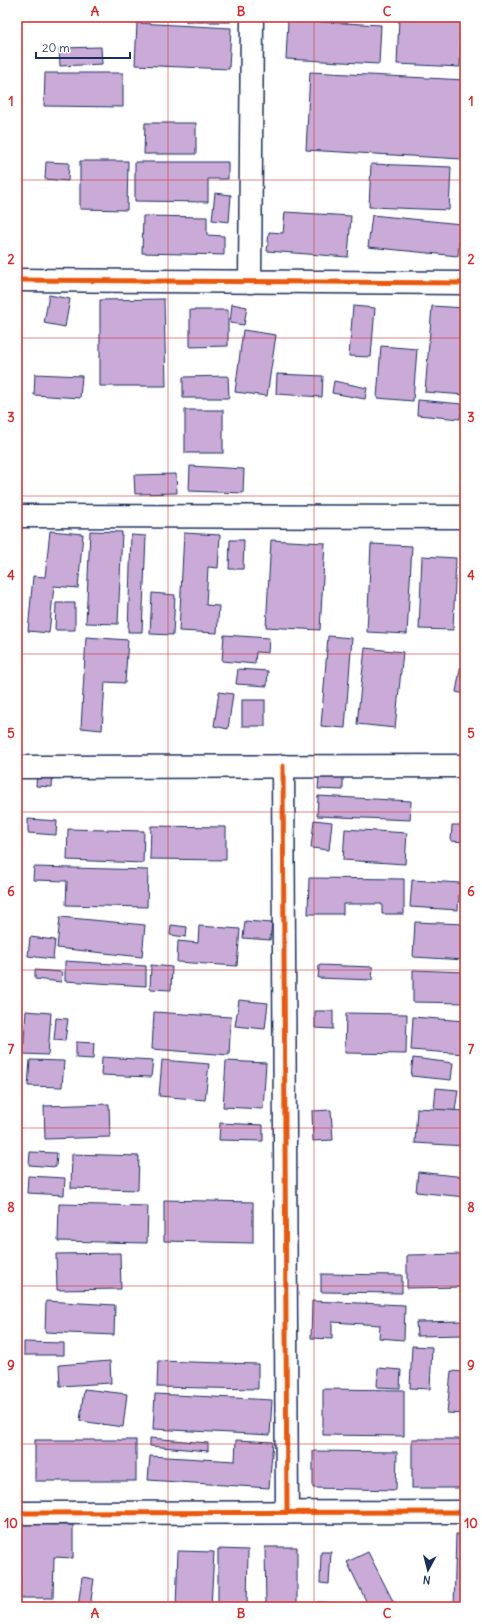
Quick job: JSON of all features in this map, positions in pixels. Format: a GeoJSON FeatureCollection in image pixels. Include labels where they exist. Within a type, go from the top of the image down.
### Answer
{"type":"FeatureCollection","features":[{"type":"Feature","properties":{"kind":"street"},"geometry":{"type":"LineString","coordinates":[[250,282],[252,17]]}},
{"type":"Feature","properties":{"kind":"street"},"geometry":{"type":"LineString","coordinates":[[17,280],[465,283]]}},
{"type":"Feature","properties":{"kind":"street"},"geometry":{"type":"LineString","coordinates":[[17,516],[465,517]]}},
{"type":"Feature","properties":{"kind":"street"},"geometry":{"type":"LineString","coordinates":[[282,766],[287,1512]]}},
{"type":"Feature","properties":{"kind":"street"},"geometry":{"type":"LineString","coordinates":[[17,767],[465,766]]}},
{"type":"Feature","properties":{"kind":"street"},"geometry":{"type":"LineString","coordinates":[[17,1513],[465,1512]]}},
{"type":"Feature","properties":{"kind":"building"},"geometry":{"type":"Polygon","coordinates":[[[186,17],[230,17],[230,22],[186,22],[186,17]]]}},
{"type":"Feature","properties":{"kind":"building"},"geometry":{"type":"Polygon","coordinates":[[[399,18],[462,21],[460,67],[397,64],[399,18]]]}},
{"type":"Feature","properties":{"kind":"building"},"geometry":{"type":"Polygon","coordinates":[[[288,20],[381,25],[379,64],[286,59],[288,20]]]}},
{"type":"Feature","properties":{"kind":"building"},"geometry":{"type":"Polygon","coordinates":[[[137,23],[231,28],[229,69],[135,65],[137,23]]]}},
{"type":"Feature","properties":{"kind":"building"},"geometry":{"type":"Polygon","coordinates":[[[101,47],[102,64],[60,66],[59,48],[101,47]]]}},
{"type":"Feature","properties":{"kind":"building"},"geometry":{"type":"Polygon","coordinates":[[[310,72],[465,80],[462,159],[306,150],[310,72]]]}},
{"type":"Feature","properties":{"kind":"building"},"geometry":{"type":"Polygon","coordinates":[[[45,73],[123,73],[123,107],[44,106],[45,73]]]}},
{"type":"Feature","properties":{"kind":"building"},"geometry":{"type":"Polygon","coordinates":[[[145,123],[196,123],[196,154],[144,154],[145,123]]]}},
{"type":"Feature","properties":{"kind":"building"},"geometry":{"type":"Polygon","coordinates":[[[80,161],[128,161],[127,210],[80,209],[80,161]]]}},
{"type":"Feature","properties":{"kind":"building"},"geometry":{"type":"Polygon","coordinates":[[[46,162],[69,163],[68,181],[45,179],[46,162]]]}},
{"type":"Feature","properties":{"kind":"building"},"geometry":{"type":"Polygon","coordinates":[[[135,162],[228,162],[228,179],[208,179],[208,202],[135,201],[135,162]]]}},
{"type":"Feature","properties":{"kind":"building"},"geometry":{"type":"Polygon","coordinates":[[[371,164],[451,167],[449,210],[369,207],[371,164]]]}},
{"type":"Feature","properties":{"kind":"building"},"geometry":{"type":"Polygon","coordinates":[[[215,193],[231,195],[229,222],[212,220],[215,193]]]}},
{"type":"Feature","properties":{"kind":"building"},"geometry":{"type":"Polygon","coordinates":[[[285,212],[351,216],[348,257],[267,251],[269,232],[283,233],[285,212]]]}},
{"type":"Feature","properties":{"kind":"building"},"geometry":{"type":"Polygon","coordinates":[[[372,215],[461,224],[458,256],[368,247],[372,215]]]}},
{"type":"Feature","properties":{"kind":"building"},"geometry":{"type":"Polygon","coordinates":[[[143,216],[207,217],[207,235],[224,236],[224,255],[142,253],[143,216]]]}},
{"type":"Feature","properties":{"kind":"building"},"geometry":{"type":"Polygon","coordinates":[[[49,295],[70,299],[65,327],[44,323],[49,295]]]}},
{"type":"Feature","properties":{"kind":"building"},"geometry":{"type":"Polygon","coordinates":[[[164,299],[166,386],[100,386],[100,300],[164,299]]]}},
{"type":"Feature","properties":{"kind":"building"},"geometry":{"type":"Polygon","coordinates":[[[232,304],[247,307],[244,325],[230,323],[232,304]]]}},
{"type":"Feature","properties":{"kind":"building"},"geometry":{"type":"Polygon","coordinates":[[[353,306],[375,308],[371,357],[349,356],[353,306]]]}},
{"type":"Feature","properties":{"kind":"building"},"geometry":{"type":"Polygon","coordinates":[[[432,306],[465,308],[465,395],[425,392],[432,306]]]}},
{"type":"Feature","properties":{"kind":"building"},"geometry":{"type":"Polygon","coordinates":[[[190,310],[228,310],[228,346],[190,347],[190,310]]]}},
{"type":"Feature","properties":{"kind":"building"},"geometry":{"type":"Polygon","coordinates":[[[243,330],[276,335],[267,396],[235,392],[243,330]]]}},
{"type":"Feature","properties":{"kind":"building"},"geometry":{"type":"Polygon","coordinates":[[[381,346],[417,349],[413,401],[377,398],[381,346]]]}},
{"type":"Feature","properties":{"kind":"building"},"geometry":{"type":"Polygon","coordinates":[[[35,374],[82,376],[80,398],[34,395],[35,374]]]}},
{"type":"Feature","properties":{"kind":"building"},"geometry":{"type":"Polygon","coordinates":[[[277,374],[323,376],[322,397],[276,394],[277,374]]]}},
{"type":"Feature","properties":{"kind":"building"},"geometry":{"type":"Polygon","coordinates":[[[228,376],[229,398],[183,398],[183,377],[228,376]]]}},
{"type":"Feature","properties":{"kind":"building"},"geometry":{"type":"Polygon","coordinates":[[[334,381],[367,388],[365,399],[332,393],[334,381]]]}},
{"type":"Feature","properties":{"kind":"building"},"geometry":{"type":"Polygon","coordinates":[[[418,400],[462,404],[460,419],[417,415],[418,400]]]}},
{"type":"Feature","properties":{"kind":"building"},"geometry":{"type":"Polygon","coordinates":[[[185,410],[223,410],[223,453],[185,453],[185,410]]]}},
{"type":"Feature","properties":{"kind":"building"},"geometry":{"type":"Polygon","coordinates":[[[190,466],[244,469],[243,493],[189,491],[190,466]]]}},
{"type":"Feature","properties":{"kind":"building"},"geometry":{"type":"Polygon","coordinates":[[[176,474],[177,493],[135,494],[134,475],[176,474]]]}},
{"type":"Feature","properties":{"kind":"building"},"geometry":{"type":"Polygon","coordinates":[[[50,531],[83,534],[78,588],[54,586],[49,633],[28,631],[33,576],[45,577],[50,531]]]}},
{"type":"Feature","properties":{"kind":"building"},"geometry":{"type":"Polygon","coordinates":[[[90,531],[122,532],[118,624],[86,623],[90,531]]]}},
{"type":"Feature","properties":{"kind":"building"},"geometry":{"type":"Polygon","coordinates":[[[184,533],[220,535],[218,568],[208,567],[206,605],[219,606],[217,633],[179,631],[184,533]]]}},
{"type":"Feature","properties":{"kind":"building"},"geometry":{"type":"Polygon","coordinates":[[[131,535],[146,536],[142,632],[128,632],[131,535]]]}},
{"type":"Feature","properties":{"kind":"building"},"geometry":{"type":"Polygon","coordinates":[[[230,540],[244,540],[243,569],[229,569],[230,540]]]}},
{"type":"Feature","properties":{"kind":"building"},"geometry":{"type":"Polygon","coordinates":[[[271,540],[325,543],[320,630],[266,627],[271,540]]]}},
{"type":"Feature","properties":{"kind":"building"},"geometry":{"type":"Polygon","coordinates":[[[371,544],[412,546],[407,634],[367,632],[371,544]]]}},
{"type":"Feature","properties":{"kind":"building"},"geometry":{"type":"Polygon","coordinates":[[[422,556],[456,558],[453,630],[419,629],[422,556]]]}},
{"type":"Feature","properties":{"kind":"building"},"geometry":{"type":"Polygon","coordinates":[[[152,593],[175,595],[173,635],[150,634],[152,593]]]}},
{"type":"Feature","properties":{"kind":"building"},"geometry":{"type":"Polygon","coordinates":[[[56,603],[75,603],[75,630],[55,630],[56,603]]]}},
{"type":"Feature","properties":{"kind":"building"},"geometry":{"type":"Polygon","coordinates":[[[224,635],[269,638],[268,653],[256,652],[255,664],[222,661],[224,635]]]}},
{"type":"Feature","properties":{"kind":"building"},"geometry":{"type":"Polygon","coordinates":[[[328,636],[352,638],[345,728],[321,726],[328,636]]]}},
{"type":"Feature","properties":{"kind":"building"},"geometry":{"type":"Polygon","coordinates":[[[86,637],[128,640],[125,683],[105,682],[102,730],[81,728],[86,637]]]}},
{"type":"Feature","properties":{"kind":"building"},"geometry":{"type":"Polygon","coordinates":[[[465,641],[465,694],[456,692],[465,641]]]}},
{"type":"Feature","properties":{"kind":"building"},"geometry":{"type":"Polygon","coordinates":[[[365,648],[403,652],[395,728],[357,724],[365,648]]]}},
{"type":"Feature","properties":{"kind":"building"},"geometry":{"type":"Polygon","coordinates":[[[238,669],[268,671],[267,686],[236,684],[238,669]]]}},
{"type":"Feature","properties":{"kind":"building"},"geometry":{"type":"Polygon","coordinates":[[[219,692],[233,694],[228,729],[214,726],[219,692]]]}},
{"type":"Feature","properties":{"kind":"building"},"geometry":{"type":"Polygon","coordinates":[[[242,700],[265,700],[265,726],[242,726],[242,700]]]}},
{"type":"Feature","properties":{"kind":"building"},"geometry":{"type":"Polygon","coordinates":[[[37,770],[53,771],[52,787],[36,786],[37,770]]]}},
{"type":"Feature","properties":{"kind":"building"},"geometry":{"type":"Polygon","coordinates":[[[319,776],[343,777],[343,790],[318,789],[319,776]]]}},
{"type":"Feature","properties":{"kind":"building"},"geometry":{"type":"Polygon","coordinates":[[[318,796],[411,801],[410,820],[317,816],[318,796]]]}},
{"type":"Feature","properties":{"kind":"building"},"geometry":{"type":"Polygon","coordinates":[[[28,819],[57,821],[56,835],[28,833],[28,819]]]}},
{"type":"Feature","properties":{"kind":"building"},"geometry":{"type":"Polygon","coordinates":[[[314,820],[332,822],[329,850],[311,848],[314,820]]]}},
{"type":"Feature","properties":{"kind":"building"},"geometry":{"type":"Polygon","coordinates":[[[452,825],[465,825],[465,842],[451,841],[452,825]]]}},
{"type":"Feature","properties":{"kind":"building"},"geometry":{"type":"Polygon","coordinates":[[[151,826],[226,827],[226,860],[150,859],[151,826]]]}},
{"type":"Feature","properties":{"kind":"building"},"geometry":{"type":"Polygon","coordinates":[[[68,829],[144,831],[143,863],[67,860],[68,829]]]}},
{"type":"Feature","properties":{"kind":"building"},"geometry":{"type":"Polygon","coordinates":[[[345,829],[407,833],[405,864],[343,860],[345,829]]]}},
{"type":"Feature","properties":{"kind":"building"},"geometry":{"type":"Polygon","coordinates":[[[34,867],[148,870],[147,907],[66,905],[67,881],[33,880],[34,867]]]}},
{"type":"Feature","properties":{"kind":"building"},"geometry":{"type":"Polygon","coordinates":[[[309,878],[404,879],[404,914],[382,914],[382,904],[343,904],[343,914],[308,914],[309,878]]]}},
{"type":"Feature","properties":{"kind":"building"},"geometry":{"type":"Polygon","coordinates":[[[412,880],[460,883],[458,910],[410,907],[412,880]]]}},
{"type":"Feature","properties":{"kind":"building"},"geometry":{"type":"Polygon","coordinates":[[[60,917],[145,925],[142,957],[57,948],[60,917]]]}},
{"type":"Feature","properties":{"kind":"building"},"geometry":{"type":"Polygon","coordinates":[[[245,921],[272,923],[270,940],[243,938],[245,921]]]}},
{"type":"Feature","properties":{"kind":"building"},"geometry":{"type":"Polygon","coordinates":[[[415,922],[465,924],[465,960],[413,957],[415,922]]]}},
{"type":"Feature","properties":{"kind":"building"},"geometry":{"type":"Polygon","coordinates":[[[171,925],[187,927],[186,937],[170,935],[171,925]]]}},
{"type":"Feature","properties":{"kind":"building"},"geometry":{"type":"Polygon","coordinates":[[[199,926],[240,929],[237,966],[177,962],[178,941],[198,943],[199,926]]]}},
{"type":"Feature","properties":{"kind":"building"},"geometry":{"type":"Polygon","coordinates":[[[30,937],[55,940],[53,959],[28,956],[30,937]]]}},
{"type":"Feature","properties":{"kind":"building"},"geometry":{"type":"Polygon","coordinates":[[[65,961],[146,966],[146,986],[65,981],[65,961]]]}},
{"type":"Feature","properties":{"kind":"building"},"geometry":{"type":"Polygon","coordinates":[[[151,965],[172,967],[171,990],[150,989],[151,965]]]}},
{"type":"Feature","properties":{"kind":"building"},"geometry":{"type":"Polygon","coordinates":[[[319,965],[373,967],[372,980],[318,978],[319,965]]]}},
{"type":"Feature","properties":{"kind":"building"},"geometry":{"type":"Polygon","coordinates":[[[35,970],[62,972],[61,982],[35,979],[35,970]]]}},
{"type":"Feature","properties":{"kind":"building"},"geometry":{"type":"Polygon","coordinates":[[[413,970],[465,972],[465,1003],[413,1002],[413,970]]]}},
{"type":"Feature","properties":{"kind":"building"},"geometry":{"type":"Polygon","coordinates":[[[239,1000],[268,1003],[265,1029],[235,1026],[239,1000]]]}},
{"type":"Feature","properties":{"kind":"building"},"geometry":{"type":"Polygon","coordinates":[[[26,1011],[51,1013],[48,1055],[23,1054],[26,1011]]]}},
{"type":"Feature","properties":{"kind":"building"},"geometry":{"type":"Polygon","coordinates":[[[315,1011],[333,1011],[333,1029],[315,1028],[315,1011]]]}},
{"type":"Feature","properties":{"kind":"building"},"geometry":{"type":"Polygon","coordinates":[[[154,1012],[231,1017],[229,1055],[152,1049],[154,1012]]]}},
{"type":"Feature","properties":{"kind":"building"},"geometry":{"type":"Polygon","coordinates":[[[346,1013],[407,1014],[406,1054],[345,1053],[346,1013]]]}},
{"type":"Feature","properties":{"kind":"building"},"geometry":{"type":"Polygon","coordinates":[[[413,1017],[465,1021],[465,1054],[411,1050],[413,1017]]]}},
{"type":"Feature","properties":{"kind":"building"},"geometry":{"type":"Polygon","coordinates":[[[56,1018],[68,1019],[65,1041],[54,1040],[56,1018]]]}},
{"type":"Feature","properties":{"kind":"building"},"geometry":{"type":"Polygon","coordinates":[[[76,1042],[94,1043],[93,1059],[76,1058],[76,1042]]]}},
{"type":"Feature","properties":{"kind":"building"},"geometry":{"type":"Polygon","coordinates":[[[102,1057],[153,1060],[151,1077],[101,1075],[102,1057]]]}},
{"type":"Feature","properties":{"kind":"building"},"geometry":{"type":"Polygon","coordinates":[[[413,1058],[453,1063],[451,1080],[411,1076],[413,1058]]]}},
{"type":"Feature","properties":{"kind":"building"},"geometry":{"type":"Polygon","coordinates":[[[30,1060],[64,1061],[62,1087],[28,1086],[30,1060]]]}},
{"type":"Feature","properties":{"kind":"building"},"geometry":{"type":"Polygon","coordinates":[[[162,1060],[209,1064],[205,1100],[159,1096],[162,1060]]]}},
{"type":"Feature","properties":{"kind":"building"},"geometry":{"type":"Polygon","coordinates":[[[226,1061],[266,1063],[263,1109],[223,1107],[226,1061]]]}},
{"type":"Feature","properties":{"kind":"building"},"geometry":{"type":"Polygon","coordinates":[[[436,1088],[458,1090],[455,1111],[434,1110],[436,1088]]]}},
{"type":"Feature","properties":{"kind":"building"},"geometry":{"type":"Polygon","coordinates":[[[109,1104],[110,1137],[45,1139],[44,1106],[109,1104]]]}},
{"type":"Feature","properties":{"kind":"building"},"geometry":{"type":"Polygon","coordinates":[[[417,1108],[465,1111],[465,1146],[415,1143],[417,1108]]]}},
{"type":"Feature","properties":{"kind":"building"},"geometry":{"type":"Polygon","coordinates":[[[331,1110],[333,1140],[313,1141],[312,1111],[331,1110]]]}},
{"type":"Feature","properties":{"kind":"building"},"geometry":{"type":"Polygon","coordinates":[[[220,1123],[263,1125],[263,1141],[219,1140],[220,1123]]]}},
{"type":"Feature","properties":{"kind":"building"},"geometry":{"type":"Polygon","coordinates":[[[30,1152],[57,1153],[56,1167],[29,1165],[30,1152]]]}},
{"type":"Feature","properties":{"kind":"building"},"geometry":{"type":"Polygon","coordinates":[[[72,1154],[139,1156],[138,1190],[71,1188],[72,1154]]]}},
{"type":"Feature","properties":{"kind":"building"},"geometry":{"type":"Polygon","coordinates":[[[418,1172],[465,1177],[465,1197],[416,1192],[418,1172]]]}},
{"type":"Feature","properties":{"kind":"building"},"geometry":{"type":"Polygon","coordinates":[[[28,1176],[65,1178],[64,1195],[27,1193],[28,1176]]]}},
{"type":"Feature","properties":{"kind":"building"},"geometry":{"type":"Polygon","coordinates":[[[164,1200],[253,1202],[253,1243],[164,1241],[164,1200]]]}},
{"type":"Feature","properties":{"kind":"building"},"geometry":{"type":"Polygon","coordinates":[[[59,1204],[148,1206],[147,1243],[58,1241],[59,1204]]]}},
{"type":"Feature","properties":{"kind":"building"},"geometry":{"type":"Polygon","coordinates":[[[120,1253],[121,1289],[57,1290],[56,1254],[120,1253]]]}},
{"type":"Feature","properties":{"kind":"building"},"geometry":{"type":"Polygon","coordinates":[[[465,1254],[465,1287],[407,1288],[407,1255],[465,1254]]]}},
{"type":"Feature","properties":{"kind":"building"},"geometry":{"type":"Polygon","coordinates":[[[321,1274],[402,1275],[402,1293],[321,1292],[321,1274]]]}},
{"type":"Feature","properties":{"kind":"building"},"geometry":{"type":"Polygon","coordinates":[[[46,1301],[115,1305],[114,1335],[45,1332],[46,1301]]]}},
{"type":"Feature","properties":{"kind":"building"},"geometry":{"type":"Polygon","coordinates":[[[312,1301],[405,1305],[404,1340],[379,1338],[380,1325],[332,1322],[332,1339],[311,1338],[312,1301]]]}},
{"type":"Feature","properties":{"kind":"building"},"geometry":{"type":"Polygon","coordinates":[[[463,1321],[464,1335],[417,1336],[416,1322],[463,1321]]]}},
{"type":"Feature","properties":{"kind":"building"},"geometry":{"type":"Polygon","coordinates":[[[24,1342],[64,1343],[64,1355],[24,1355],[24,1342]]]}},
{"type":"Feature","properties":{"kind":"building"},"geometry":{"type":"Polygon","coordinates":[[[412,1346],[432,1347],[430,1389],[410,1388],[412,1346]]]}},
{"type":"Feature","properties":{"kind":"building"},"geometry":{"type":"Polygon","coordinates":[[[110,1361],[111,1383],[60,1386],[59,1365],[110,1361]]]}},
{"type":"Feature","properties":{"kind":"building"},"geometry":{"type":"Polygon","coordinates":[[[158,1361],[258,1364],[258,1389],[157,1387],[158,1361]]]}},
{"type":"Feature","properties":{"kind":"building"},"geometry":{"type":"Polygon","coordinates":[[[378,1368],[401,1370],[400,1388],[377,1387],[378,1368]]]}},
{"type":"Feature","properties":{"kind":"building"},"geometry":{"type":"Polygon","coordinates":[[[451,1371],[465,1372],[465,1414],[447,1413],[451,1371]]]}},
{"type":"Feature","properties":{"kind":"building"},"geometry":{"type":"Polygon","coordinates":[[[84,1389],[127,1394],[123,1427],[80,1421],[84,1389]]]}},
{"type":"Feature","properties":{"kind":"building"},"geometry":{"type":"Polygon","coordinates":[[[323,1389],[404,1390],[404,1436],[323,1435],[323,1389]]]}},
{"type":"Feature","properties":{"kind":"building"},"geometry":{"type":"Polygon","coordinates":[[[155,1394],[272,1400],[270,1435],[153,1429],[155,1394]]]}},
{"type":"Feature","properties":{"kind":"building"},"geometry":{"type":"Polygon","coordinates":[[[150,1438],[208,1443],[208,1451],[150,1446],[150,1438]]]}},
{"type":"Feature","properties":{"kind":"building"},"geometry":{"type":"Polygon","coordinates":[[[412,1439],[465,1439],[465,1488],[412,1488],[412,1439]]]}},
{"type":"Feature","properties":{"kind":"building"},"geometry":{"type":"Polygon","coordinates":[[[35,1440],[136,1440],[136,1481],[35,1481],[35,1440]]]}},
{"type":"Feature","properties":{"kind":"building"},"geometry":{"type":"Polygon","coordinates":[[[236,1440],[273,1442],[269,1488],[148,1480],[150,1456],[235,1461],[236,1440]]]}},
{"type":"Feature","properties":{"kind":"building"},"geometry":{"type":"Polygon","coordinates":[[[313,1451],[397,1452],[396,1490],[313,1488],[313,1451]]]}},
{"type":"Feature","properties":{"kind":"building"},"geometry":{"type":"Polygon","coordinates":[[[21,1524],[73,1525],[73,1558],[54,1557],[53,1598],[20,1598],[21,1524]]]}},
{"type":"Feature","properties":{"kind":"building"},"geometry":{"type":"Polygon","coordinates":[[[456,1534],[465,1534],[465,1607],[454,1607],[456,1534]]]}},
{"type":"Feature","properties":{"kind":"building"},"geometry":{"type":"Polygon","coordinates":[[[265,1547],[297,1547],[297,1607],[266,1607],[265,1547]]]}},
{"type":"Feature","properties":{"kind":"building"},"geometry":{"type":"Polygon","coordinates":[[[218,1549],[248,1550],[247,1607],[218,1607],[218,1549]]]}},
{"type":"Feature","properties":{"kind":"building"},"geometry":{"type":"Polygon","coordinates":[[[178,1551],[214,1552],[211,1607],[176,1607],[178,1551]]]}},
{"type":"Feature","properties":{"kind":"building"},"geometry":{"type":"Polygon","coordinates":[[[321,1552],[331,1552],[329,1584],[320,1583],[321,1552]]]}},
{"type":"Feature","properties":{"kind":"building"},"geometry":{"type":"Polygon","coordinates":[[[368,1552],[396,1607],[369,1607],[347,1562],[368,1552]]]}},
{"type":"Feature","properties":{"kind":"building"},"geometry":{"type":"Polygon","coordinates":[[[82,1577],[94,1579],[90,1607],[78,1607],[82,1577]]]}},
{"type":"Feature","properties":{"kind":"building"},"geometry":{"type":"Polygon","coordinates":[[[318,1602],[346,1604],[346,1607],[318,1607],[318,1602]]]}},
{"type":"Feature","properties":{"kind":"cycle path"},"geometry":{"type":"LineString","coordinates":[[17,280],[465,283]]}},
{"type":"Feature","properties":{"kind":"cycle path"},"geometry":{"type":"LineString","coordinates":[[283,766],[287,1512]]}},
{"type":"Feature","properties":{"kind":"cycle path"},"geometry":{"type":"LineString","coordinates":[[17,1513],[465,1512]]}}]}
